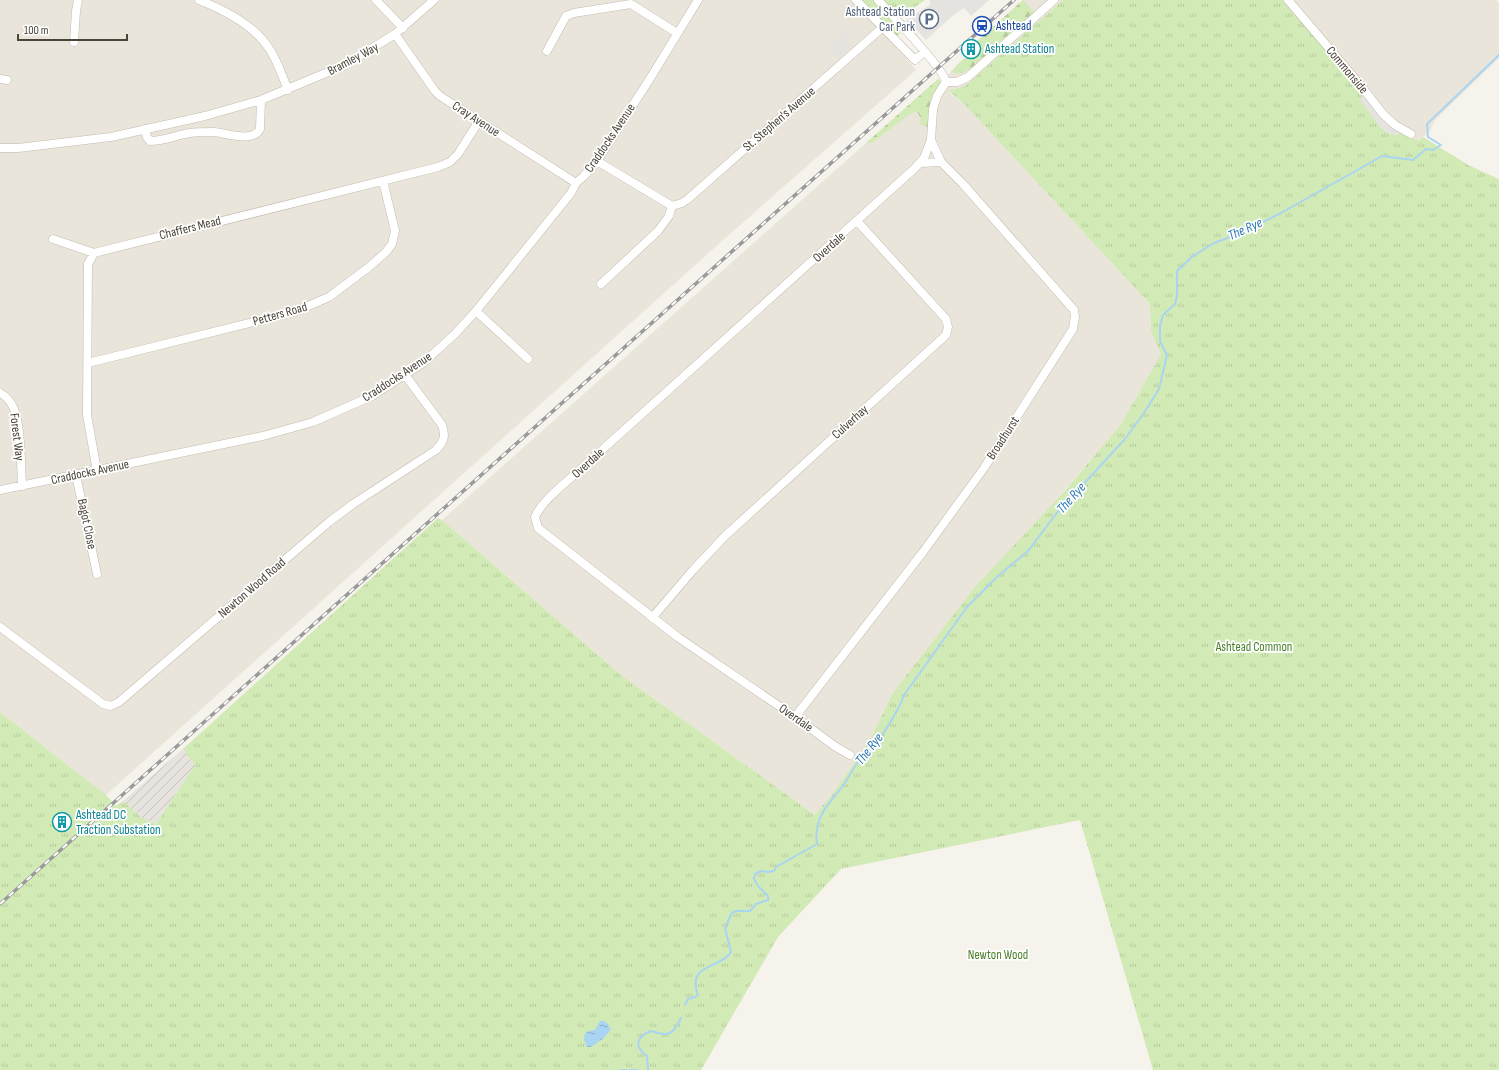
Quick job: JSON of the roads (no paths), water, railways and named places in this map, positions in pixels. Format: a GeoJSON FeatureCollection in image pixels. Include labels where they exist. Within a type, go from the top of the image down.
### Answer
{"type":"FeatureCollection","features":[{"type":"Feature","properties":{"kind":"street"},"geometry":{"type":"LineString","coordinates":[[74,42],[78,0]]}},
{"type":"Feature","properties":{"kind":"street"},"geometry":{"type":"LineString","coordinates":[[199,0],[222,10],[239,20],[262,40],[270,49],[288,90]]}},
{"type":"Feature","properties":{"kind":"street"},"geometry":{"type":"LineString","coordinates":[[376,0],[403,28]]}},
{"type":"Feature","properties":{"kind":"street","name":"Bramley Way"},"geometry":{"type":"LineString","coordinates":[[0,148],[18,148],[69,143],[111,137],[205,116],[261,100],[345,65],[396,34],[434,0]]}},
{"type":"Feature","properties":{"kind":"street","name":"Craddocks Avenue"},"geometry":{"type":"LineString","coordinates":[[0,490],[212,447],[291,429],[346,409],[372,396],[405,375],[433,354],[455,334],[476,311],[571,193],[576,183],[584,177],[597,161],[698,0]]}},
{"type":"Feature","properties":{"kind":"street"},"geometry":{"type":"LineString","coordinates":[[856,0],[915,60],[924,52]]}},
{"type":"Feature","properties":{"kind":"street"},"geometry":{"type":"LineString","coordinates":[[878,0],[943,74],[946,82],[957,82],[968,77],[1054,0]]}},
{"type":"Feature","properties":{"kind":"street","name":"Commonside"},"geometry":{"type":"LineString","coordinates":[[1288,0],[1383,114],[1394,125],[1411,134]]}},
{"type":"Feature","properties":{"kind":"street"},"geometry":{"type":"LineString","coordinates":[[546,51],[566,16],[574,13],[632,2],[677,32]]}},
{"type":"Feature","properties":{"kind":"street","name":"St. Stephen's Avenue"},"geometry":{"type":"LineString","coordinates":[[672,206],[682,204],[688,199],[883,27]]}},
{"type":"Feature","properties":{"kind":"street","name":"Cray Avenue"},"geometry":{"type":"LineString","coordinates":[[396,34],[435,91],[576,183]]}},
{"type":"Feature","properties":{"kind":"street","name":"Broadhurst"},"geometry":{"type":"LineString","coordinates":[[795,717],[923,552],[984,468],[1073,329],[1075,317],[1074,310],[963,184],[941,162],[931,140],[933,109],[937,96],[946,82]]}},
{"type":"Feature","properties":{"kind":"street"},"geometry":{"type":"LineString","coordinates":[[145,129],[150,141],[158,141],[189,133],[215,132],[248,137],[254,136],[258,134],[260,130],[261,100]]}},
{"type":"Feature","properties":{"kind":"street","name":"Chaffers Mead"},"geometry":{"type":"LineString","coordinates":[[94,253],[438,167],[450,162],[458,154],[479,121]]}},
{"type":"Feature","properties":{"kind":"street","name":"Overdale"},"geometry":{"type":"LineString","coordinates":[[850,755],[836,747],[795,717],[713,662],[652,618],[538,528],[535,517],[538,511],[583,467],[920,163],[931,140]]}},
{"type":"Feature","properties":{"kind":"street"},"geometry":{"type":"LineString","coordinates":[[597,161],[672,206],[669,216],[658,231],[601,284]]}},
{"type":"Feature","properties":{"kind":"street"},"geometry":{"type":"LineString","coordinates":[[920,163],[941,162]]}},
{"type":"Feature","properties":{"kind":"street","name":"Petters Road"},"geometry":{"type":"LineString","coordinates":[[88,363],[294,312],[329,297],[369,267],[386,252],[392,244],[395,231],[383,181]]}},
{"type":"Feature","properties":{"kind":"street","name":"Culverhay"},"geometry":{"type":"LineString","coordinates":[[652,618],[693,570],[725,536],[946,335],[948,328],[946,319],[857,221]]}},
{"type":"Feature","properties":{"kind":"street"},"geometry":{"type":"LineString","coordinates":[[53,239],[94,253],[88,264],[87,415],[97,470]]}},
{"type":"Feature","properties":{"kind":"street"},"geometry":{"type":"LineString","coordinates":[[476,311],[528,359]]}},
{"type":"Feature","properties":{"kind":"street","name":"Newton Wood Road"},"geometry":{"type":"LineString","coordinates":[[0,627],[103,704],[111,706],[119,702],[329,522],[353,504],[436,450],[443,443],[445,434],[442,425],[405,375]]}},
{"type":"Feature","properties":{"kind":"street","name":"Forest Way"},"geometry":{"type":"LineString","coordinates":[[0,393],[6,396],[14,409],[18,426],[22,486]]}},
{"type":"Feature","properties":{"kind":"street","name":"Bagot Close"},"geometry":{"type":"LineString","coordinates":[[76,475],[97,574]]}},
{"type":"Feature","properties":{"kind":"water"},"geometry":{"type":"Polygon","coordinates":[[[600,1021],[605,1021],[611,1029],[604,1038],[591,1047],[587,1047],[584,1040],[585,1033],[595,1030],[600,1021]]]}},
{"type":"Feature","properties":{"kind":"waterway","name":"The Rye"},"geometry":{"type":"LineString","coordinates":[[685,1005],[688,999],[698,995],[696,985],[697,977],[701,972],[720,961],[731,952],[725,928],[732,913],[736,911],[750,911],[756,904],[768,900],[768,896],[758,886],[754,879],[755,874],[761,871],[774,871],[776,867],[817,844],[816,834],[820,818],[824,810],[845,783],[861,758],[869,751],[885,731],[904,695],[967,607],[997,577],[1028,551],[1056,514],[1125,439],[1144,413],[1159,389],[1167,355],[1160,341],[1160,326],[1163,315],[1175,304],[1177,296],[1177,271],[1193,256],[1214,243],[1241,233],[1281,213],[1382,156],[1413,160],[1426,149],[1433,150],[1441,145],[1428,137],[1427,124],[1499,55]]}},
{"type":"Feature","properties":{"kind":"waterway","name":"The Rye"},"geometry":{"type":"LineString","coordinates":[[648,1070],[647,1056],[638,1045],[640,1038],[651,1031],[662,1034],[670,1033],[673,1031],[681,1018]]}},
{"type":"Feature","properties":{"kind":"waterway","name":"The Rye"},"geometry":{"type":"LineString","coordinates":[[621,1070],[626,1070]]}},
{"type":"Feature","properties":{"kind":"waterway","name":"The Rye"},"geometry":{"type":"LineString","coordinates":[[630,1070],[637,1070]]}},
{"type":"Feature","properties":{"kind":"railway"},"geometry":{"type":"LineString","coordinates":[[0,904],[1014,0]]}},
{"type":"Feature","properties":{"kind":"place","name":"Ashtead Station Car Park"},"geometry":{"type":"Point","coordinates":[929,19]}},
{"type":"Feature","properties":{"kind":"place","name":"Ashtead"},"geometry":{"type":"Point","coordinates":[982,26]}},
{"type":"Feature","properties":{"kind":"place","name":"Ashtead Station"},"geometry":{"type":"Point","coordinates":[971,49]}},
{"type":"Feature","properties":{"kind":"place","name":"Ashtead DC Traction Substation"},"geometry":{"type":"Point","coordinates":[62,822]}},
{"type":"Feature","properties":{"kind":"park label","name":"Ashtead Common"},"geometry":{"type":"Point","coordinates":[1254,647]}},
{"type":"Feature","properties":{"kind":"park label","name":"Newton Wood"},"geometry":{"type":"Point","coordinates":[998,955]}}]}
